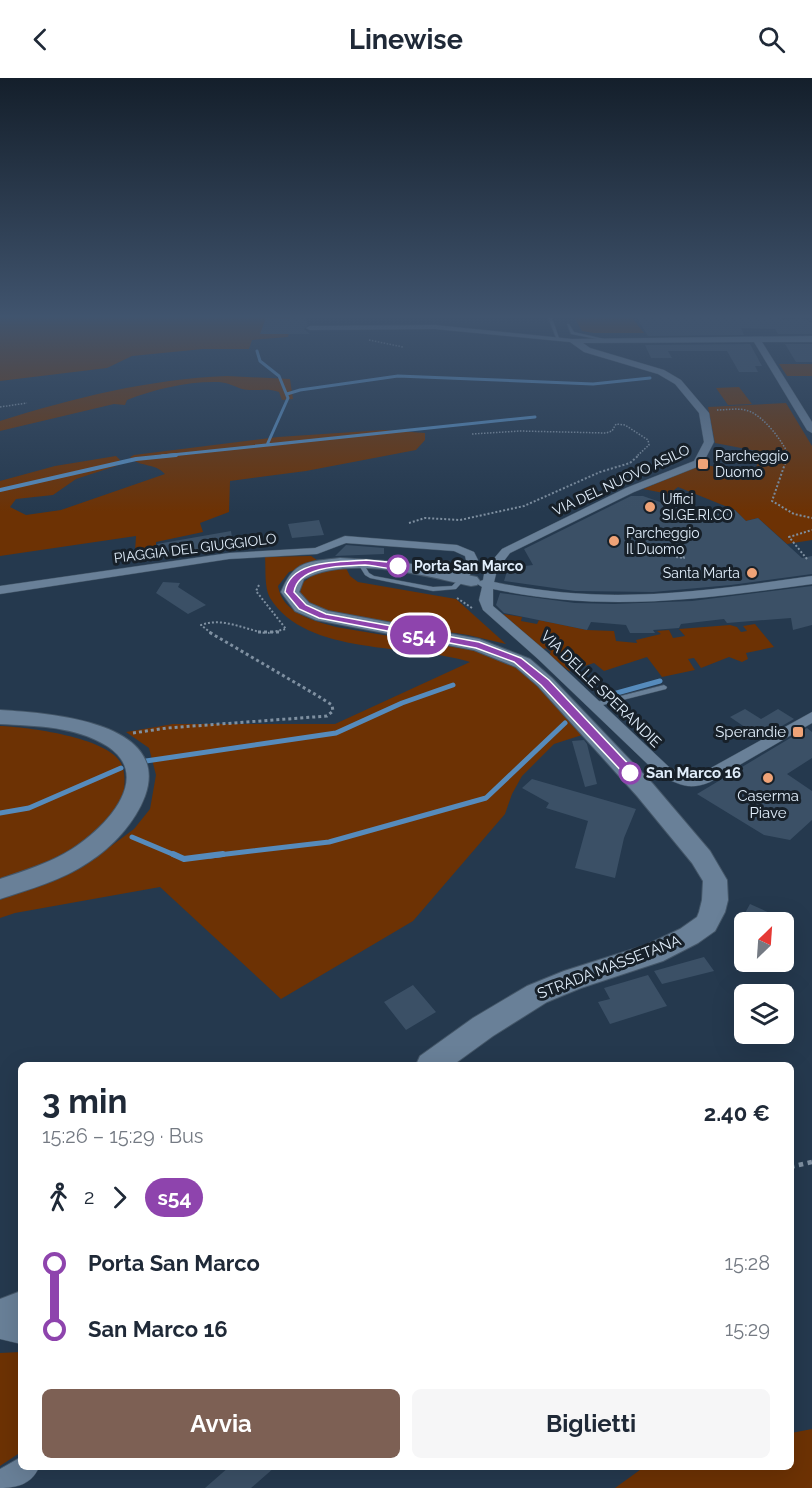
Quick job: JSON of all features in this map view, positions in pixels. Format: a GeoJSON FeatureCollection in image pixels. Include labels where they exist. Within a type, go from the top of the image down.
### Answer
{"type":"FeatureCollection","features":[{"type":"Feature","properties":{"kind":"street"},"geometry":{"type":"LineString","coordinates":[[675,381],[703,410]]}},
{"type":"Feature","properties":{"kind":"street"},"geometry":{"type":"LineString","coordinates":[[782,381],[812,430]]}},
{"type":"Feature","properties":{"kind":"street","name":"VIA DEL NUOVO ASILO"},"geometry":{"type":"LineString","coordinates":[[471,584],[509,549],[630,490],[699,462],[709,441],[703,410]]}},
{"type":"Feature","properties":{"kind":"street","name":"PIAGGIA DEL GIUGGIOLO"},"geometry":{"type":"LineString","coordinates":[[0,590],[229,556],[316,551],[345,539],[424,543],[463,550],[470,554],[472,560],[471,584]]}},
{"type":"Feature","properties":{"kind":"street","name":"STRADA MASSETANA"},"geometry":{"type":"LineString","coordinates":[[434,1062],[483,1027],[537,994],[573,979],[654,953],[689,936],[710,918],[716,886],[706,863],[645,790],[545,682],[523,663],[479,645],[323,616],[302,607],[291,596],[291,584],[306,571],[326,565],[360,562],[391,565],[471,584]]}},
{"type":"Feature","properties":{"kind":"street"},"geometry":{"type":"LineString","coordinates":[[471,584],[562,597],[636,600],[717,593],[812,580]]}},
{"type":"Feature","properties":{"kind":"street","name":"VIA DELLE SPERANDIE"},"geometry":{"type":"LineString","coordinates":[[471,584],[485,600],[487,607],[514,629],[664,771],[692,782],[705,778],[812,717]]}},
{"type":"Feature","properties":{"kind":"street"},"geometry":{"type":"LineString","coordinates":[[0,717],[69,724],[115,740],[128,752],[138,778],[132,802],[117,825],[93,847],[67,863],[0,889]]}},
{"type":"Feature","properties":{"kind":"street"},"geometry":{"type":"LineString","coordinates":[[0,1316],[18,1309]]}},
{"type":"Feature","properties":{"kind":"street"},"geometry":{"type":"LineString","coordinates":[[0,1327],[18,1331]]}},
{"type":"Feature","properties":{"kind":"street"},"geometry":{"type":"LineString","coordinates":[[0,1484],[21,1470]]}},
{"type":"Feature","properties":{"kind":"lane"},"geometry":{"type":"LineString","coordinates":[[595,705],[664,687]]}},
{"type":"Feature","properties":{"kind":"path"},"geometry":{"type":"LineString","coordinates":[[0,407],[27,404]]}},
{"type":"Feature","properties":{"kind":"path"},"geometry":{"type":"LineString","coordinates":[[703,410],[752,412],[787,449],[788,459],[772,501],[794,514],[812,518]]}},
{"type":"Feature","properties":{"kind":"path"},"geometry":{"type":"LineString","coordinates":[[409,523],[425,518],[460,520],[524,506],[600,472],[630,463],[649,445],[648,440],[622,424],[616,424],[612,431],[606,433],[520,431],[472,434]]}},
{"type":"Feature","properties":{"kind":"path"},"geometry":{"type":"LineString","coordinates":[[807,559],[789,537],[812,530]]}},
{"type":"Feature","properties":{"kind":"path"},"geometry":{"type":"LineString","coordinates":[[676,557],[684,558],[682,554]]}},
{"type":"Feature","properties":{"kind":"path"},"geometry":{"type":"LineString","coordinates":[[471,584],[455,597],[480,614]]}},
{"type":"Feature","properties":{"kind":"path"},"geometry":{"type":"LineString","coordinates":[[115,740],[140,731],[327,716],[333,711],[332,705],[201,625],[215,620],[271,634],[286,629],[260,598],[256,591],[259,585]]}},
{"type":"Feature","properties":{"kind":"path"},"geometry":{"type":"LineString","coordinates":[[794,1166],[812,1162]]}},
{"type":"Feature","properties":{"kind":"shaded area"},"geometry":{"type":"Polygon","coordinates":[[[169,381],[290,381],[293,399],[282,400],[279,392],[274,391],[247,390],[219,382],[196,383],[149,392],[127,400],[125,405],[114,404],[0,431],[0,421],[84,397],[169,381]]]}},
{"type":"Feature","properties":{"kind":"shaded area"},"geometry":{"type":"Polygon","coordinates":[[[739,387],[752,404],[728,405],[716,388],[739,387]]]}},
{"type":"Feature","properties":{"kind":"shaded area"},"geometry":{"type":"Polygon","coordinates":[[[786,403],[812,446],[812,540],[787,544],[758,518],[746,521],[735,510],[678,487],[669,494],[643,489],[702,464],[753,475],[762,452],[715,443],[708,407],[786,403]]]}},
{"type":"Feature","properties":{"kind":"shaded area"},"geometry":{"type":"Polygon","coordinates":[[[384,430],[425,433],[425,440],[416,450],[306,471],[230,481],[229,512],[200,523],[203,532],[156,542],[156,548],[135,552],[136,536],[0,556],[0,481],[55,466],[116,456],[120,460],[116,466],[76,479],[53,495],[16,499],[10,507],[26,515],[61,510],[165,474],[161,470],[138,463],[130,457],[134,455],[278,437],[384,430]]]}},
{"type":"Feature","properties":{"kind":"shaded area"},"geometry":{"type":"Polygon","coordinates":[[[311,556],[320,562],[289,572],[278,586],[281,595],[292,609],[309,619],[336,627],[472,650],[499,658],[517,667],[536,684],[582,735],[554,744],[522,776],[505,814],[413,921],[281,999],[160,887],[15,913],[0,918],[0,900],[84,866],[134,829],[150,809],[156,775],[149,748],[126,732],[173,724],[335,724],[470,662],[446,656],[361,645],[334,639],[308,630],[287,617],[268,594],[265,557],[311,556]]]}},
{"type":"Feature","properties":{"kind":"shaded area"},"geometry":{"type":"Polygon","coordinates":[[[346,568],[350,576],[358,582],[456,599],[506,644],[468,635],[337,615],[309,604],[300,593],[302,583],[316,573],[346,568]]]}},
{"type":"Feature","properties":{"kind":"shaded area"},"geometry":{"type":"Polygon","coordinates":[[[503,614],[522,617],[521,621],[537,624],[539,620],[587,630],[614,631],[616,641],[637,643],[636,640],[661,634],[657,631],[669,630],[673,638],[685,636],[679,629],[730,625],[737,627],[741,632],[747,631],[743,626],[755,624],[774,647],[746,653],[748,659],[742,662],[729,657],[701,668],[694,658],[688,659],[695,670],[662,677],[647,657],[604,671],[594,663],[569,671],[549,655],[551,652],[546,648],[542,650],[503,614]]]}},
{"type":"Feature","properties":{"kind":"shaded area"},"geometry":{"type":"Polygon","coordinates":[[[0,726],[46,731],[100,746],[113,754],[121,763],[125,780],[122,798],[115,814],[97,833],[64,855],[0,881],[0,726]]]}},
{"type":"Feature","properties":{"kind":"shaded area"},"geometry":{"type":"Polygon","coordinates":[[[18,1352],[18,1454],[0,1466],[0,1353],[18,1352]]]}},
{"type":"Feature","properties":{"kind":"shaded area"},"geometry":{"type":"Polygon","coordinates":[[[812,1429],[812,1488],[615,1488],[640,1470],[794,1470],[794,1432],[812,1429]]]}},
{"type":"Feature","properties":{"kind":"building"},"geometry":{"type":"Polygon","coordinates":[[[631,496],[643,496],[660,502],[663,505],[664,521],[735,510],[746,521],[758,518],[802,558],[812,556],[812,574],[731,585],[653,592],[575,591],[504,581],[508,568],[533,565],[524,549],[631,496]]]}},
{"type":"Feature","properties":{"kind":"building"},"geometry":{"type":"Polygon","coordinates":[[[319,520],[324,535],[292,538],[288,524],[319,520]]]}},
{"type":"Feature","properties":{"kind":"building"},"geometry":{"type":"Polygon","coordinates":[[[231,531],[233,544],[162,557],[157,544],[231,531]]]}},
{"type":"Feature","properties":{"kind":"building"},"geometry":{"type":"Polygon","coordinates":[[[346,545],[384,548],[384,554],[335,556],[346,545]]]}},
{"type":"Feature","properties":{"kind":"building"},"geometry":{"type":"Polygon","coordinates":[[[163,582],[180,583],[178,587],[206,605],[188,614],[156,593],[163,582]]]}},
{"type":"Feature","properties":{"kind":"building"},"geometry":{"type":"Polygon","coordinates":[[[812,586],[812,625],[793,630],[791,618],[727,623],[724,619],[681,624],[679,628],[653,630],[655,633],[630,633],[626,625],[591,622],[587,630],[504,613],[496,605],[500,593],[575,603],[614,604],[692,601],[812,586]]]}},
{"type":"Feature","properties":{"kind":"building"},"geometry":{"type":"Polygon","coordinates":[[[745,709],[761,719],[778,709],[794,719],[761,738],[730,717],[745,709]]]}},
{"type":"Feature","properties":{"kind":"building","name":"Caserma Piave"},"geometry":{"type":"Polygon","coordinates":[[[807,728],[812,732],[812,758],[787,774],[812,791],[812,820],[790,840],[764,835],[697,794],[807,728]]]}},
{"type":"Feature","properties":{"kind":"building"},"geometry":{"type":"Polygon","coordinates":[[[584,740],[597,784],[585,787],[572,741],[584,740]]]}},
{"type":"Feature","properties":{"kind":"building"},"geometry":{"type":"Polygon","coordinates":[[[532,779],[636,809],[624,838],[615,878],[575,868],[588,821],[546,808],[549,803],[522,788],[532,779]]]}},
{"type":"Feature","properties":{"kind":"building"},"geometry":{"type":"Polygon","coordinates":[[[750,904],[768,912],[746,912],[750,904]]]}},
{"type":"Feature","properties":{"kind":"building"},"geometry":{"type":"Polygon","coordinates":[[[704,957],[714,971],[662,984],[654,971],[704,957]]]}},
{"type":"Feature","properties":{"kind":"building"},"geometry":{"type":"Polygon","coordinates":[[[648,975],[667,1006],[610,1024],[598,1002],[610,999],[604,988],[648,975]]]}},
{"type":"Feature","properties":{"kind":"building"},"geometry":{"type":"Polygon","coordinates":[[[413,985],[436,1012],[406,1030],[384,1002],[413,985]]]}},
{"type":"Feature","properties":{"kind":"building"},"geometry":{"type":"Polygon","coordinates":[[[226,1470],[272,1470],[251,1488],[205,1488],[226,1470]]]}},
{"type":"Feature","properties":{"kind":"waterway"},"geometry":{"type":"LineString","coordinates":[[267,445],[288,398],[281,381]]}},
{"type":"Feature","properties":{"kind":"waterway"},"geometry":{"type":"LineString","coordinates":[[287,394],[364,381]]}},
{"type":"Feature","properties":{"kind":"waterway"},"geometry":{"type":"LineString","coordinates":[[515,381],[593,384],[623,381]]}},
{"type":"Feature","properties":{"kind":"waterway"},"geometry":{"type":"LineString","coordinates":[[162,456],[535,417]]}},
{"type":"Feature","properties":{"kind":"waterway"},"geometry":{"type":"LineString","coordinates":[[0,490],[136,459],[176,455]]}},
{"type":"Feature","properties":{"kind":"waterway"},"geometry":{"type":"LineString","coordinates":[[606,696],[660,681]]}},
{"type":"Feature","properties":{"kind":"waterway"},"geometry":{"type":"LineString","coordinates":[[146,761],[336,733],[402,703],[453,685]]}},
{"type":"Feature","properties":{"kind":"waterway"},"geometry":{"type":"LineString","coordinates":[[210,856],[329,842],[486,798],[565,723]]}},
{"type":"Feature","properties":{"kind":"waterway"},"geometry":{"type":"LineString","coordinates":[[0,813],[29,808],[121,768]]}},
{"type":"Feature","properties":{"kind":"waterway"},"geometry":{"type":"LineString","coordinates":[[132,837],[177,856]]}},
{"type":"Feature","properties":{"kind":"waterway"},"geometry":{"type":"LineString","coordinates":[[173,854],[184,859],[223,854]]}},
{"type":"Feature","properties":{"kind":"bus line","name":"s54"},"geometry":{"type":"LineString","coordinates":[[398,566],[366,562],[319,567],[296,577],[291,584],[291,596],[302,607],[323,616],[349,623],[479,645],[518,660],[545,682],[630,773]]}},
{"type":"Feature","properties":{"kind":"place","name":"Parcheggio Duomo"},"geometry":{"type":"Point","coordinates":[703,464]}},
{"type":"Feature","properties":{"kind":"place","name":"Uffici SI.GE.RI.CO"},"geometry":{"type":"Point","coordinates":[650,507]}},
{"type":"Feature","properties":{"kind":"place","name":"Parcheggio Il Duomo"},"geometry":{"type":"Point","coordinates":[614,541]}},
{"type":"Feature","properties":{"kind":"place","name":"Porta San Marco"},"geometry":{"type":"Point","coordinates":[398,566]}},
{"type":"Feature","properties":{"kind":"place","name":"Santa Marta"},"geometry":{"type":"Point","coordinates":[752,573]}},
{"type":"Feature","properties":{"kind":"place","name":"Sperandie"},"geometry":{"type":"Point","coordinates":[798,732]}},
{"type":"Feature","properties":{"kind":"place","name":"San Marco 16"},"geometry":{"type":"Point","coordinates":[630,773]}},
{"type":"Feature","properties":{"kind":"place","name":"Caserma Piave"},"geometry":{"type":"Point","coordinates":[768,778]}}]}
